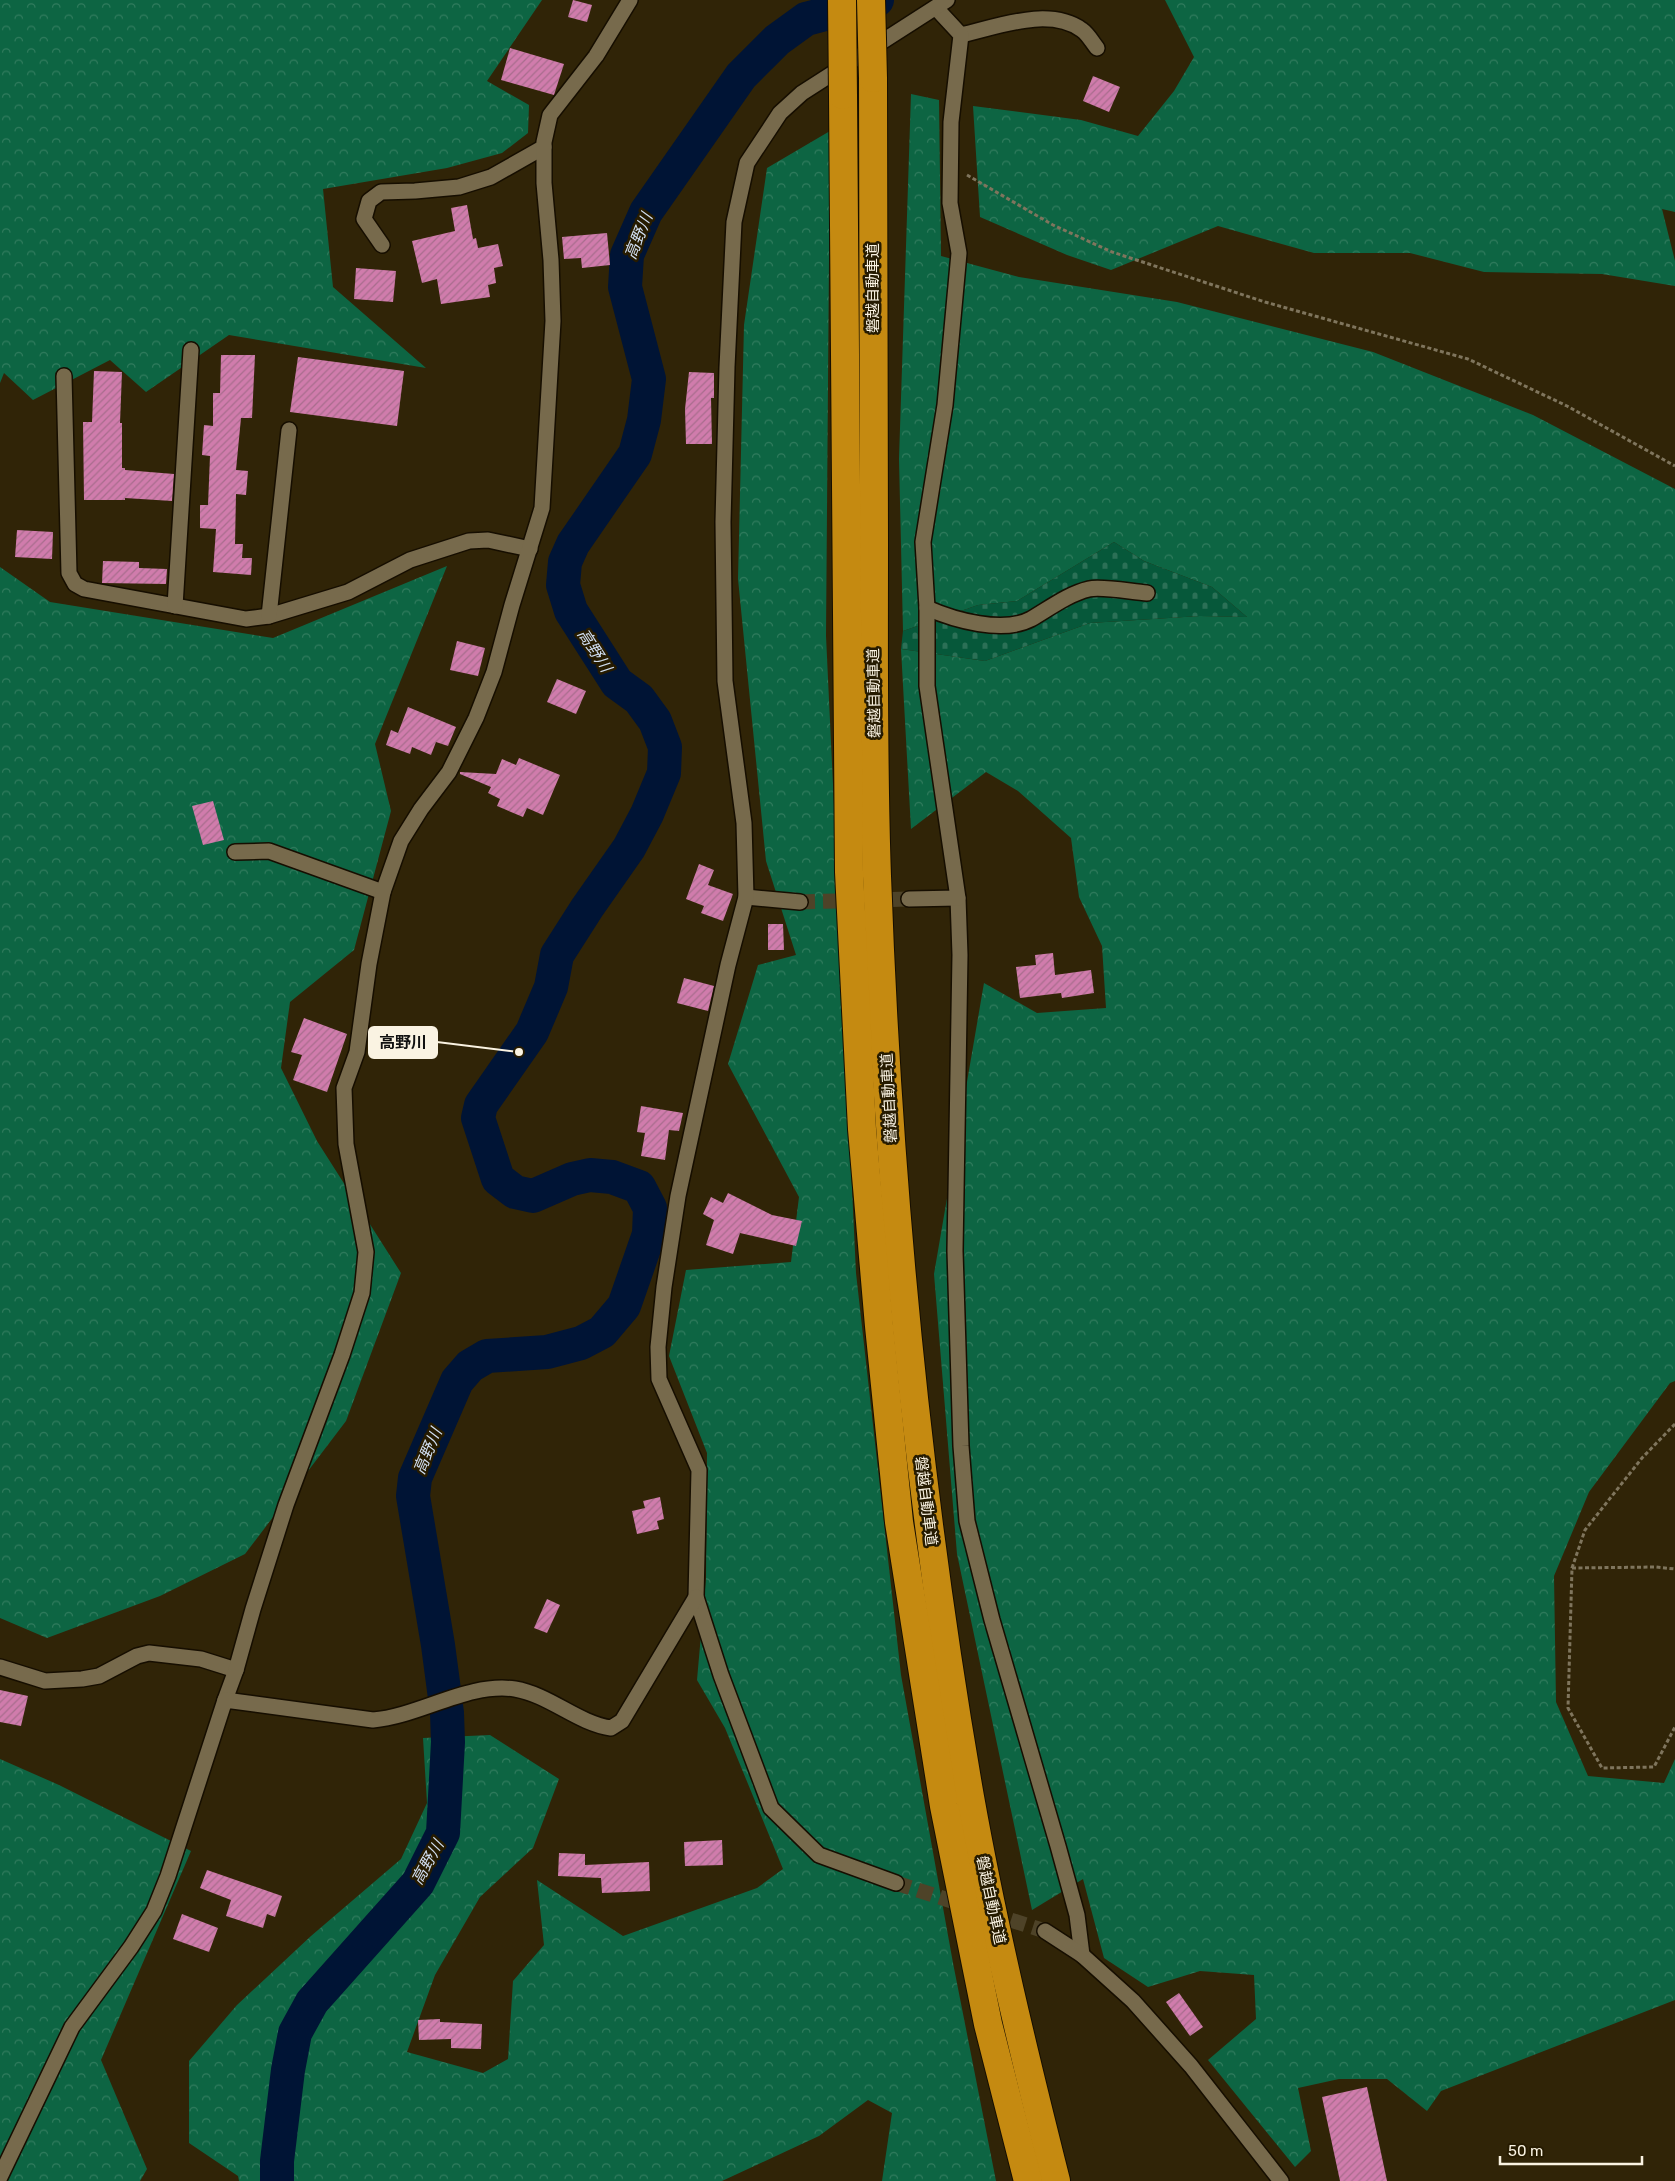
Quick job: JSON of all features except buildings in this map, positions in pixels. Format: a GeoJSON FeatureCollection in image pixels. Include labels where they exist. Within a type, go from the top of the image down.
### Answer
{"type":"FeatureCollection","features":[{"type":"Feature","properties":{"kind":"highway","name":"磐越自動車道"},"geometry":{"type":"LineString","coordinates":[[842,0],[849,872],[862,1129],[878,1316],[899,1522],[944,1806],[988,2024],[1028,2181]]}},
{"type":"Feature","properties":{"kind":"highway","name":"磐越自動車道"},"geometry":{"type":"LineString","coordinates":[[871,0],[873,78],[874,682],[877,876],[890,1130],[906,1324],[928,1518],[970,1798],[1016,2023],[1056,2181]]}},
{"type":"Feature","properties":{"kind":"street"},"geometry":{"type":"LineString","coordinates":[[0,2177],[72,2027],[131,1947],[154,1911],[168,1876],[224,1700],[236,1670],[286,1505],[342,1354],[362,1294],[366,1252],[346,1144],[344,1088],[357,1052],[368,964],[383,892],[401,840],[420,809],[449,772],[476,718],[494,672],[542,508],[553,322],[544,147],[550,115],[596,56],[630,0]]}},
{"type":"Feature","properties":{"kind":"street"},"geometry":{"type":"LineString","coordinates":[[896,1882],[819,1855],[771,1808],[721,1675],[696,1596],[699,1470],[659,1379],[658,1347],[664,1287],[678,1196],[728,965],[746,897],[744,822],[725,681],[723,522],[726,367],[734,222],[747,163],[780,113],[802,93],[941,4],[961,36],[952,122],[950,203],[959,253],[945,405],[923,542],[927,608],[927,686],[958,898],[960,955],[955,1251],[960,1446],[967,1521],[992,1620],[1077,1915],[1082,1955]]}},
{"type":"Feature","properties":{"kind":"street"},"geometry":{"type":"LineString","coordinates":[[961,36],[1032,19],[1049,18],[1084,31],[1097,48]]}},
{"type":"Feature","properties":{"kind":"street"},"geometry":{"type":"LineString","coordinates":[[382,245],[364,219],[369,201],[381,192],[459,187],[491,177],[544,147]]}},
{"type":"Feature","properties":{"kind":"street"},"geometry":{"type":"LineString","coordinates":[[175,606],[191,350]]}},
{"type":"Feature","properties":{"kind":"street"},"geometry":{"type":"LineString","coordinates":[[64,376],[69,573],[75,584],[84,589],[246,619],[269,616],[348,592],[410,560],[470,541],[488,540],[530,549]]}},
{"type":"Feature","properties":{"kind":"street"},"geometry":{"type":"LineString","coordinates":[[269,616],[289,430]]}},
{"type":"Feature","properties":{"kind":"street"},"geometry":{"type":"LineString","coordinates":[[927,608],[949,618],[999,626],[1029,620],[1069,596],[1091,589],[1147,593]]}},
{"type":"Feature","properties":{"kind":"street"},"geometry":{"type":"LineString","coordinates":[[234,852],[269,851],[383,892]]}},
{"type":"Feature","properties":{"kind":"street"},"geometry":{"type":"LineString","coordinates":[[746,897],[800,902]]}},
{"type":"Feature","properties":{"kind":"street"},"geometry":{"type":"LineString","coordinates":[[909,899],[958,898]]}},
{"type":"Feature","properties":{"kind":"street"},"geometry":{"type":"LineString","coordinates":[[224,1700],[373,1720],[394,1718],[460,1696],[490,1689],[515,1689],[532,1695],[595,1726],[611,1728],[622,1721],[696,1596]]}},
{"type":"Feature","properties":{"kind":"street"},"geometry":{"type":"LineString","coordinates":[[0,1667],[45,1682],[82,1680],[99,1676],[137,1656],[149,1653],[202,1659],[236,1670]]}},
{"type":"Feature","properties":{"kind":"street"},"geometry":{"type":"LineString","coordinates":[[1045,1931],[1082,1955],[1133,2001],[1191,2066],[1281,2181]]}},
{"type":"Feature","properties":{"kind":"path"},"geometry":{"type":"LineString","coordinates":[[951,166],[1053,225],[1112,252],[1265,302],[1468,359],[1568,406],[1675,466]]}},
{"type":"Feature","properties":{"kind":"path"},"geometry":{"type":"LineString","coordinates":[[1675,1424],[1642,1458],[1584,1530],[1572,1568],[1568,1708],[1602,1768],[1654,1767],[1675,1727]]}},
{"type":"Feature","properties":{"kind":"path"},"geometry":{"type":"LineString","coordinates":[[1572,1568],[1656,1567],[1675,1569]]}},
{"type":"Feature","properties":{"kind":"green space"},"geometry":{"type":"Polygon","coordinates":[[[0,0],[542,0],[487,81],[529,105],[528,133],[502,153],[447,168],[323,189],[333,287],[426,368],[229,335],[146,392],[110,360],[33,400],[4,373],[0,383],[0,0]]]}},
{"type":"Feature","properties":{"kind":"green space"},"geometry":{"type":"Polygon","coordinates":[[[1165,0],[1675,0],[1675,212],[1662,209],[1675,261],[1675,286],[1602,274],[1484,272],[1410,253],[1314,253],[1218,226],[1111,270],[1067,255],[980,217],[973,106],[1081,120],[1138,136],[1174,91],[1194,57],[1165,0]]]}},
{"type":"Feature","properties":{"kind":"green space"},"geometry":{"type":"Polygon","coordinates":[[[911,94],[939,100],[941,256],[1019,277],[1177,302],[1373,352],[1533,415],[1675,489],[1675,1381],[1670,1383],[1589,1492],[1554,1576],[1556,1702],[1588,1776],[1664,1783],[1675,1759],[1675,2000],[1441,2091],[1427,2111],[1387,2079],[1339,2079],[1298,2088],[1311,2151],[1295,2167],[1208,2060],[1256,2019],[1254,1975],[1200,1971],[1148,1987],[1104,1958],[1083,1879],[1032,1910],[957,1554],[934,1274],[984,983],[1037,1013],[1106,1008],[1102,946],[1079,897],[1071,838],[1018,791],[986,772],[911,829],[901,649],[985,661],[1090,623],[1200,616],[1247,617],[1212,587],[1144,561],[1114,542],[1017,601],[978,605],[903,631],[899,459],[911,94]]]}},
{"type":"Feature","properties":{"kind":"green space"},"geometry":{"type":"Polygon","coordinates":[[[830,131],[826,636],[856,1273],[901,1675],[953,1963],[996,2181],[882,2181],[892,2113],[868,2100],[819,2136],[722,2181],[239,2181],[238,2176],[189,2143],[189,2061],[237,2005],[311,1936],[401,1859],[427,1803],[423,1738],[490,1735],[559,1779],[533,1848],[480,1897],[435,1975],[407,2052],[483,2073],[508,2059],[513,1981],[544,1945],[537,1880],[623,1936],[757,1888],[783,1869],[725,1728],[697,1680],[706,1578],[707,1453],[669,1356],[686,1270],[791,1262],[799,1197],[728,1064],[758,965],[796,955],[766,861],[738,579],[744,325],[767,168],[830,131]]]}},
{"type":"Feature","properties":{"kind":"green space"},"geometry":{"type":"Polygon","coordinates":[[[1114,542],[1144,561],[1212,587],[1247,617],[1200,616],[1090,623],[985,661],[901,649],[903,631],[978,605],[1017,601],[1114,542]]]}},
{"type":"Feature","properties":{"kind":"green space"},"geometry":{"type":"Polygon","coordinates":[[[447,566],[375,744],[391,811],[354,950],[290,1002],[281,1068],[317,1141],[401,1273],[346,1421],[245,1554],[160,1596],[47,1638],[0,1618],[0,567],[50,602],[273,638],[447,566]]]}},
{"type":"Feature","properties":{"kind":"green space"},"geometry":{"type":"Polygon","coordinates":[[[0,1759],[59,1785],[191,1851],[101,2060],[147,2169],[140,2181],[0,2181],[0,1759]]]}},
{"type":"Feature","properties":{"kind":"waterway","name":"高野川"},"geometry":{"type":"LineString","coordinates":[[277,2181],[277,2161],[288,2070],[295,2033],[312,2002],[418,1883],[443,1833],[448,1742],[447,1713],[438,1645],[413,1496],[415,1478],[457,1381],[470,1366],[487,1356],[547,1352],[581,1343],[602,1332],[624,1306],[649,1234],[650,1208],[639,1187],[612,1177],[590,1175],[572,1179],[533,1196],[515,1192],[498,1179],[478,1118],[481,1105],[532,1032],[551,987],[557,955],[629,848],[647,814],[664,773],[665,747],[655,721],[639,699],[617,683],[571,611],[563,585],[565,562],[573,544],[635,454],[644,420],[649,379],[625,287],[627,255],[646,212],[741,76],[777,40],[806,19],[877,0]]}},
{"type":"Feature","properties":{"kind":"tunnel"},"geometry":{"type":"LineString","coordinates":[[800,902],[909,899]]}},
{"type":"Feature","properties":{"kind":"tunnel"},"geometry":{"type":"LineString","coordinates":[[896,1883],[967,1906]]}},
{"type":"Feature","properties":{"kind":"tunnel"},"geometry":{"type":"LineString","coordinates":[[989,1913],[1045,1931]]}},
{"type":"Feature","properties":{"kind":"place","name":"高野川"},"geometry":{"type":"Point","coordinates":[519,1052]}}]}
